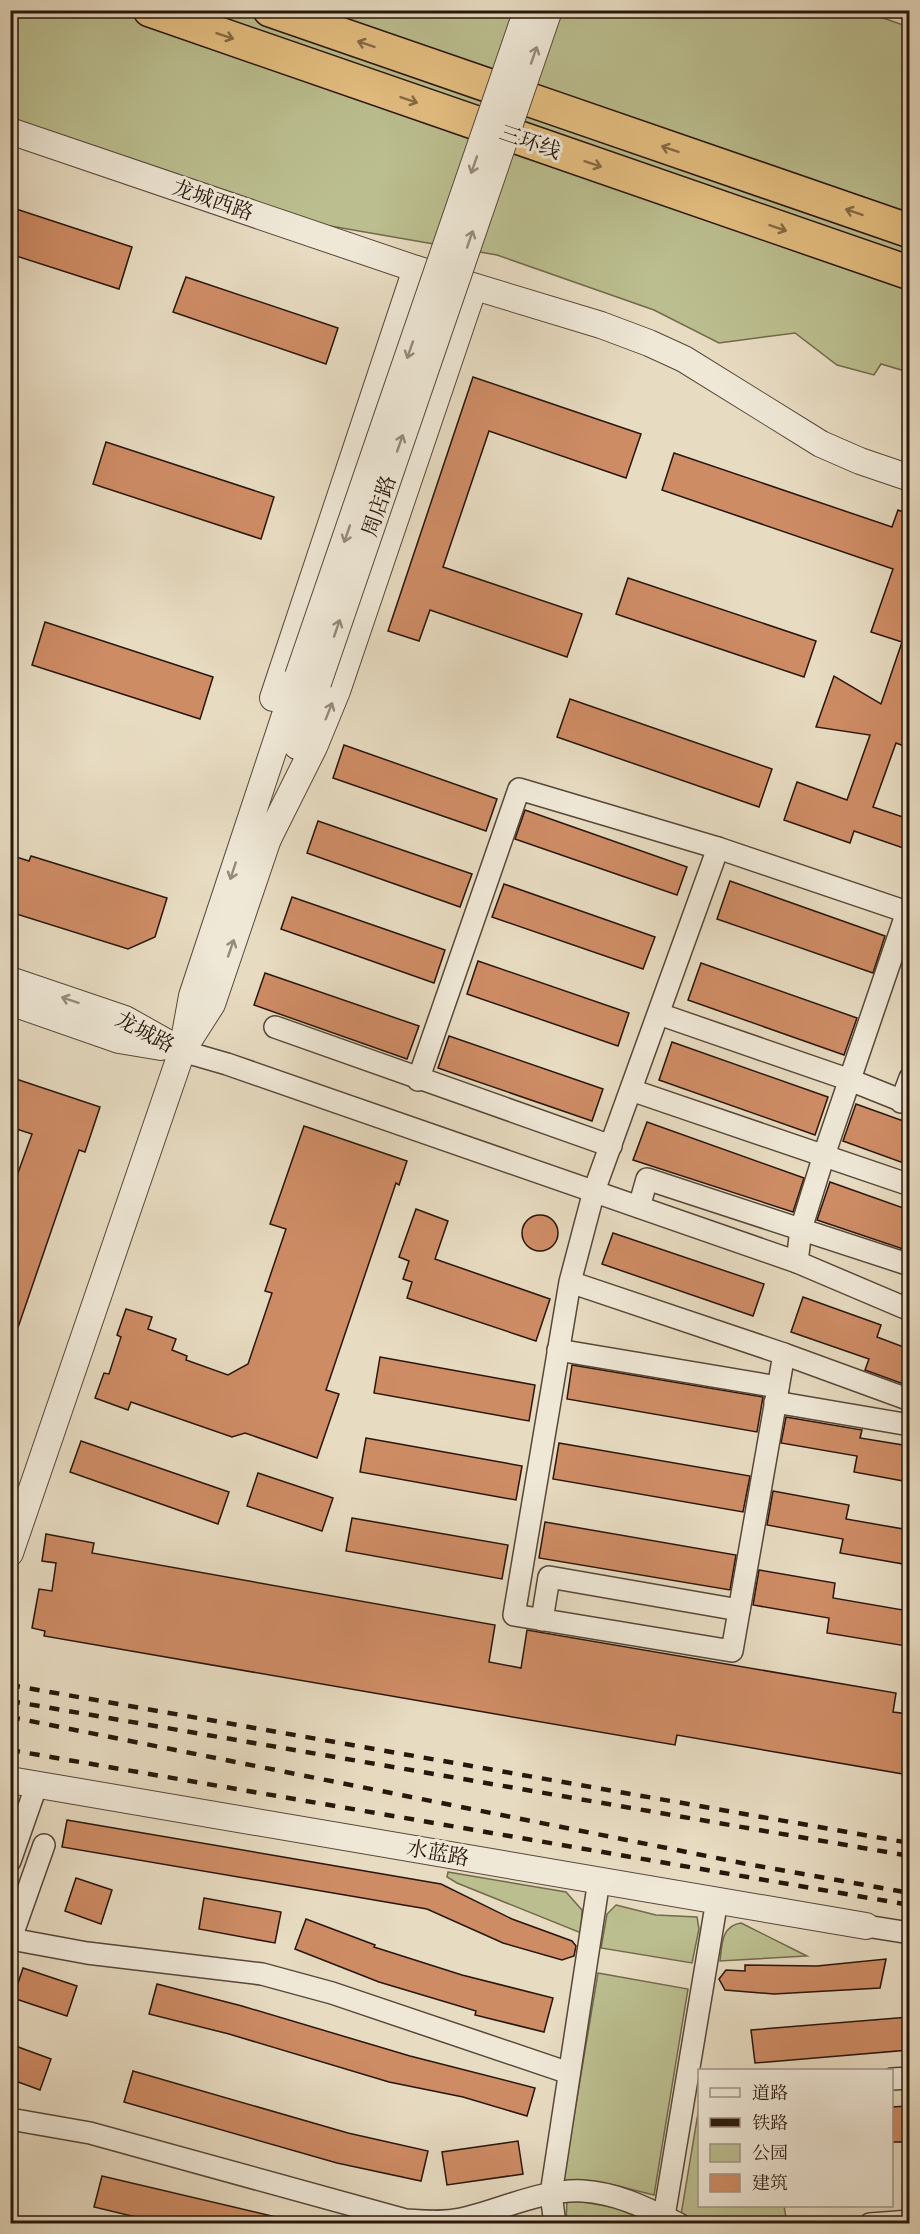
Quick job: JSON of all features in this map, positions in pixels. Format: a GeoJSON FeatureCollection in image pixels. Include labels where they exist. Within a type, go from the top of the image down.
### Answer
{"type":"FeatureCollection","features":[{"type":"Feature","properties":{"kind":"highway","name":"三环线"},"geometry":{"type":"LineString","coordinates":[[150,10],[909,273]]}},
{"type":"Feature","properties":{"kind":"highway","name":"三环线"},"geometry":{"type":"LineString","coordinates":[[270,10],[909,231]]}},
{"type":"Feature","properties":{"kind":"street","name":"周店路"},"geometry":{"type":"LineString","coordinates":[[10,1553],[257,836],[527,10]]}},
{"type":"Feature","properties":{"kind":"street","name":"周店路"},"geometry":{"type":"LineString","coordinates":[[308,680],[549,10]]}},
{"type":"Feature","properties":{"kind":"street","name":"龙城西路"},"geometry":{"type":"LineString","coordinates":[[10,131],[416,269],[601,325],[649,342],[684,359],[821,444],[909,478]]}},
{"type":"Feature","properties":{"kind":"street"},"geometry":{"type":"LineString","coordinates":[[257,836],[266,726],[280,673],[416,269]]}},
{"type":"Feature","properties":{"kind":"street"},"geometry":{"type":"LineString","coordinates":[[257,836],[314,747],[337,691],[474,287]]}},
{"type":"Feature","properties":{"kind":"street"},"geometry":{"type":"LineString","coordinates":[[418,1080],[519,789],[718,848],[908,912],[824,1155],[801,1229],[797,1262]]}},
{"type":"Feature","properties":{"kind":"street"},"geometry":{"type":"LineString","coordinates":[[718,848],[594,1191],[570,1282],[514,1615],[732,1651],[784,1354]]}},
{"type":"Feature","properties":{"kind":"street","name":"龙城路"},"geometry":{"type":"LineString","coordinates":[[10,980],[125,1019],[182,1051]]}},
{"type":"Feature","properties":{"kind":"street","name":"龙城路"},"geometry":{"type":"LineString","coordinates":[[10,1002],[119,1040],[182,1051]]}},
{"type":"Feature","properties":{"kind":"street"},"geometry":{"type":"LineString","coordinates":[[659,1014],[850,1080],[905,1103],[909,1078]]}},
{"type":"Feature","properties":{"kind":"street"},"geometry":{"type":"LineString","coordinates":[[275,1027],[418,1080],[611,1146]]}},
{"type":"Feature","properties":{"kind":"street"},"geometry":{"type":"LineString","coordinates":[[182,1051],[797,1262],[909,1310]]}},
{"type":"Feature","properties":{"kind":"street"},"geometry":{"type":"LineString","coordinates":[[632,1090],[909,1185]]}},
{"type":"Feature","properties":{"kind":"street"},"geometry":{"type":"LineString","coordinates":[[639,1207],[647,1179],[909,1265]]}},
{"type":"Feature","properties":{"kind":"street"},"geometry":{"type":"LineString","coordinates":[[570,1282],[784,1354],[909,1400]]}},
{"type":"Feature","properties":{"kind":"street"},"geometry":{"type":"LineString","coordinates":[[558,1350],[777,1394],[909,1425]]}},
{"type":"Feature","properties":{"kind":"street"},"geometry":{"type":"LineString","coordinates":[[542,1620],[549,1577],[739,1610]]}},
{"type":"Feature","properties":{"kind":"street","name":"水蓝路"},"geometry":{"type":"LineString","coordinates":[[10,1780],[866,1926]]}},
{"type":"Feature","properties":{"kind":"street"},"geometry":{"type":"LineString","coordinates":[[10,1861],[37,1784]]}},
{"type":"Feature","properties":{"kind":"street"},"geometry":{"type":"LineString","coordinates":[[44,1845],[11,1940],[87,1953],[262,1974],[332,1993],[569,2073]]}},
{"type":"Feature","properties":{"kind":"street"},"geometry":{"type":"LineString","coordinates":[[555,2223],[550,2194],[599,1880]]}},
{"type":"Feature","properties":{"kind":"street"},"geometry":{"type":"LineString","coordinates":[[10,2119],[90,2133],[406,2220],[435,2222],[460,2219],[550,2194],[582,2191],[608,2195],[641,2205],[667,2221],[692,2094],[717,1900]]}},
{"type":"Feature","properties":{"kind":"street"},"geometry":{"type":"LineString","coordinates":[[866,1926],[909,1933]]}},
{"type":"Feature","properties":{"kind":"street"},"geometry":{"type":"LineString","coordinates":[[893,2079],[909,2078]]}},
{"type":"Feature","properties":{"kind":"street"},"geometry":{"type":"LineString","coordinates":[[870,2223],[909,2221]]}},
{"type":"Feature","properties":{"kind":"green space"},"geometry":{"type":"Polygon","coordinates":[[[11,11],[863,11],[909,27],[908,372],[881,364],[874,375],[837,365],[795,333],[719,343],[654,310],[497,255],[313,223],[11,121],[11,11]]]}},
{"type":"Feature","properties":{"kind":"green space"},"geometry":{"type":"Polygon","coordinates":[[[448,1872],[566,1892],[582,1910],[581,1933],[457,1883],[447,1877],[448,1872]]]}},
{"type":"Feature","properties":{"kind":"green space"},"geometry":{"type":"Polygon","coordinates":[[[616,1905],[656,1915],[697,1917],[699,1929],[692,1963],[601,1948],[607,1914],[616,1905]]]}},
{"type":"Feature","properties":{"kind":"green space"},"geometry":{"type":"Polygon","coordinates":[[[741,1923],[807,1956],[720,1961],[726,1932],[734,1925],[741,1923]]]}},
{"type":"Feature","properties":{"kind":"green space"},"geometry":{"type":"Polygon","coordinates":[[[598,1973],[688,1989],[654,2195],[610,2184],[563,2181],[598,1973]]]}},
{"type":"Feature","properties":{"kind":"green space"},"geometry":{"type":"Polygon","coordinates":[[[698,2113],[698,2207],[784,2207],[787,2223],[700,2223],[681,2215],[698,2113]]]}},
{"type":"Feature","properties":{"kind":"green space"},"geometry":{"type":"Polygon","coordinates":[[[567,2199],[639,2212],[634,2223],[566,2224],[567,2199]]]}},
{"type":"Feature","properties":{"kind":"building"},"geometry":{"type":"Polygon","coordinates":[[[10,207],[132,247],[119,289],[10,254],[10,207]]]}},
{"type":"Feature","properties":{"kind":"building"},"geometry":{"type":"Polygon","coordinates":[[[186,277],[338,328],[326,364],[173,312],[186,277]]]}},
{"type":"Feature","properties":{"kind":"building"},"geometry":{"type":"Polygon","coordinates":[[[473,377],[641,434],[626,478],[489,431],[443,567],[582,614],[567,657],[430,610],[419,641],[388,631],[473,377]]]}},
{"type":"Feature","properties":{"kind":"building"},"geometry":{"type":"Polygon","coordinates":[[[106,442],[274,497],[261,539],[93,484],[106,442]]]}},
{"type":"Feature","properties":{"kind":"building"},"geometry":{"type":"Polygon","coordinates":[[[674,453],[892,527],[898,510],[909,514],[909,748],[896,743],[873,807],[909,819],[909,850],[854,831],[850,843],[784,820],[797,782],[847,800],[870,735],[816,727],[834,676],[881,704],[902,642],[871,632],[893,569],[662,490],[674,453]]]}},
{"type":"Feature","properties":{"kind":"building"},"geometry":{"type":"Polygon","coordinates":[[[628,578],[816,641],[804,677],[616,614],[628,578]]]}},
{"type":"Feature","properties":{"kind":"building"},"geometry":{"type":"Polygon","coordinates":[[[45,622],[213,677],[200,719],[32,665],[45,622]]]}},
{"type":"Feature","properties":{"kind":"building"},"geometry":{"type":"Polygon","coordinates":[[[570,699],[772,769],[759,807],[557,737],[570,699]]]}},
{"type":"Feature","properties":{"kind":"building"},"geometry":{"type":"Polygon","coordinates":[[[344,745],[497,799],[486,831],[333,778],[344,745]]]}},
{"type":"Feature","properties":{"kind":"building"},"geometry":{"type":"Polygon","coordinates":[[[525,810],[687,867],[677,895],[515,839],[525,810]]]}},
{"type":"Feature","properties":{"kind":"building"},"geometry":{"type":"Polygon","coordinates":[[[318,821],[472,874],[460,907],[307,853],[318,821]]]}},
{"type":"Feature","properties":{"kind":"building"},"geometry":{"type":"Polygon","coordinates":[[[10,855],[29,861],[31,856],[167,898],[155,937],[128,949],[10,912],[10,855]]]}},
{"type":"Feature","properties":{"kind":"building"},"geometry":{"type":"Polygon","coordinates":[[[730,881],[885,936],[873,973],[717,919],[730,881]]]}},
{"type":"Feature","properties":{"kind":"building"},"geometry":{"type":"Polygon","coordinates":[[[504,884],[655,937],[643,969],[492,917],[504,884]]]}},
{"type":"Feature","properties":{"kind":"building"},"geometry":{"type":"Polygon","coordinates":[[[292,897],[445,950],[434,983],[281,929],[292,897]]]}},
{"type":"Feature","properties":{"kind":"building"},"geometry":{"type":"Polygon","coordinates":[[[478,961],[629,1013],[618,1046],[467,994],[478,961]]]}},
{"type":"Feature","properties":{"kind":"building"},"geometry":{"type":"Polygon","coordinates":[[[701,963],[857,1018],[844,1055],[688,1000],[701,963]]]}},
{"type":"Feature","properties":{"kind":"building"},"geometry":{"type":"Polygon","coordinates":[[[265,973],[419,1026],[407,1059],[254,1005],[265,973]]]}},
{"type":"Feature","properties":{"kind":"building"},"geometry":{"type":"Polygon","coordinates":[[[449,1036],[603,1089],[592,1121],[438,1068],[449,1036]]]}},
{"type":"Feature","properties":{"kind":"building"},"geometry":{"type":"Polygon","coordinates":[[[672,1042],[828,1097],[815,1135],[659,1080],[672,1042]]]}},
{"type":"Feature","properties":{"kind":"building"},"geometry":{"type":"Polygon","coordinates":[[[10,1077],[100,1107],[85,1152],[79,1150],[13,1342],[10,1341],[10,1195],[32,1134],[10,1127],[10,1077]]]}},
{"type":"Feature","properties":{"kind":"building"},"geometry":{"type":"Polygon","coordinates":[[[856,1104],[909,1123],[909,1165],[843,1141],[856,1104]]]}},
{"type":"Feature","properties":{"kind":"building"},"geometry":{"type":"Polygon","coordinates":[[[647,1122],[804,1178],[793,1212],[633,1160],[647,1122]]]}},
{"type":"Feature","properties":{"kind":"building"},"geometry":{"type":"Polygon","coordinates":[[[304,1126],[407,1161],[399,1185],[396,1183],[326,1390],[339,1394],[317,1458],[245,1433],[232,1437],[131,1402],[128,1410],[95,1398],[104,1373],[109,1374],[121,1337],[117,1335],[126,1309],[152,1317],[148,1329],[176,1339],[172,1350],[187,1356],[186,1360],[228,1375],[248,1364],[272,1293],[265,1291],[286,1229],[270,1224],[304,1126]]]}},
{"type":"Feature","properties":{"kind":"building"},"geometry":{"type":"Polygon","coordinates":[[[830,1182],[909,1210],[909,1251],[817,1220],[830,1182]]]}},
{"type":"Feature","properties":{"kind":"building"},"geometry":{"type":"Polygon","coordinates":[[[416,1209],[448,1221],[435,1259],[550,1299],[536,1341],[407,1298],[412,1282],[403,1279],[409,1261],[399,1257],[416,1209]]]}},
{"type":"Feature","properties":{"kind":"building"},"geometry":{"type":"Polygon","coordinates":[[[540,1215],[552,1221],[558,1233],[552,1245],[540,1251],[528,1245],[522,1233],[528,1221],[540,1215]]]}},
{"type":"Feature","properties":{"kind":"building"},"geometry":{"type":"Polygon","coordinates":[[[613,1233],[764,1284],[753,1316],[602,1264],[613,1233]]]}},
{"type":"Feature","properties":{"kind":"building"},"geometry":{"type":"Polygon","coordinates":[[[803,1297],[881,1325],[877,1337],[909,1349],[909,1386],[865,1370],[869,1359],[791,1332],[803,1297]]]}},
{"type":"Feature","properties":{"kind":"building"},"geometry":{"type":"Polygon","coordinates":[[[380,1357],[535,1385],[529,1421],[374,1393],[380,1357]]]}},
{"type":"Feature","properties":{"kind":"building"},"geometry":{"type":"Polygon","coordinates":[[[572,1365],[763,1397],[757,1432],[567,1399],[572,1365]]]}},
{"type":"Feature","properties":{"kind":"building"},"geometry":{"type":"Polygon","coordinates":[[[786,1417],[862,1430],[860,1438],[909,1446],[909,1482],[854,1472],[857,1456],[781,1443],[786,1417]]]}},
{"type":"Feature","properties":{"kind":"building"},"geometry":{"type":"Polygon","coordinates":[[[366,1438],[522,1466],[516,1500],[360,1472],[366,1438]]]}},
{"type":"Feature","properties":{"kind":"building"},"geometry":{"type":"Polygon","coordinates":[[[81,1441],[229,1492],[218,1524],[70,1472],[81,1441]]]}},
{"type":"Feature","properties":{"kind":"building"},"geometry":{"type":"Polygon","coordinates":[[[559,1443],[750,1476],[743,1512],[553,1479],[559,1443]]]}},
{"type":"Feature","properties":{"kind":"building"},"geometry":{"type":"Polygon","coordinates":[[[258,1473],[333,1498],[322,1531],[247,1506],[258,1473]]]}},
{"type":"Feature","properties":{"kind":"building"},"geometry":{"type":"Polygon","coordinates":[[[773,1491],[849,1505],[846,1519],[909,1530],[909,1565],[840,1553],[843,1539],[767,1525],[773,1491]]]}},
{"type":"Feature","properties":{"kind":"building"},"geometry":{"type":"Polygon","coordinates":[[[352,1518],[508,1545],[502,1579],[346,1551],[352,1518]]]}},
{"type":"Feature","properties":{"kind":"building"},"geometry":{"type":"Polygon","coordinates":[[[545,1522],[736,1555],[730,1590],[539,1558],[545,1522]]]}},
{"type":"Feature","properties":{"kind":"building"},"geometry":{"type":"Polygon","coordinates":[[[46,1534],[94,1543],[92,1553],[495,1625],[489,1662],[521,1668],[527,1630],[896,1693],[893,1712],[909,1714],[909,1775],[677,1735],[675,1745],[44,1636],[45,1631],[32,1628],[39,1589],[52,1591],[56,1563],[42,1561],[46,1534]]]}},
{"type":"Feature","properties":{"kind":"building"},"geometry":{"type":"Polygon","coordinates":[[[759,1570],[835,1583],[833,1598],[909,1611],[906,1646],[827,1633],[829,1618],[753,1605],[759,1570]]]}},
{"type":"Feature","properties":{"kind":"building"},"geometry":{"type":"Polygon","coordinates":[[[67,1820],[441,1884],[512,1919],[572,1941],[576,1946],[574,1956],[562,1960],[503,1943],[427,1909],[62,1847],[67,1820]]]}},
{"type":"Feature","properties":{"kind":"building"},"geometry":{"type":"Polygon","coordinates":[[[76,1878],[112,1890],[101,1924],[65,1911],[76,1878]]]}},
{"type":"Feature","properties":{"kind":"building"},"geometry":{"type":"Polygon","coordinates":[[[204,1898],[281,1912],[275,1943],[199,1929],[204,1898]]]}},
{"type":"Feature","properties":{"kind":"building"},"geometry":{"type":"Polygon","coordinates":[[[306,1919],[375,1945],[374,1947],[462,1975],[553,1998],[544,2032],[475,2015],[476,2011],[379,1982],[295,1949],[306,1919]]]}},
{"type":"Feature","properties":{"kind":"building"},"geometry":{"type":"Polygon","coordinates":[[[886,1959],[880,1988],[774,1994],[725,1990],[719,1979],[726,1970],[745,1971],[745,1965],[817,1966],[886,1959]]]}},
{"type":"Feature","properties":{"kind":"building"},"geometry":{"type":"Polygon","coordinates":[[[23,1968],[77,1986],[67,2016],[13,1998],[23,1968]]]}},
{"type":"Feature","properties":{"kind":"building"},"geometry":{"type":"Polygon","coordinates":[[[157,1984],[242,2006],[410,2056],[535,2088],[527,2116],[463,2097],[389,2082],[229,2034],[149,2014],[157,1984]]]}},
{"type":"Feature","properties":{"kind":"building"},"geometry":{"type":"Polygon","coordinates":[[[909,2017],[909,2050],[755,2063],[751,2030],[909,2017]]]}},
{"type":"Feature","properties":{"kind":"building"},"geometry":{"type":"Polygon","coordinates":[[[10,2044],[51,2059],[40,2090],[10,2079],[10,2044]]]}},
{"type":"Feature","properties":{"kind":"building"},"geometry":{"type":"Polygon","coordinates":[[[133,2071],[348,2133],[428,2151],[421,2181],[337,2163],[124,2102],[133,2071]]]}},
{"type":"Feature","properties":{"kind":"building"},"geometry":{"type":"Polygon","coordinates":[[[909,2106],[909,2142],[893,2142],[893,2107],[909,2106]]]}},
{"type":"Feature","properties":{"kind":"building"},"geometry":{"type":"Polygon","coordinates":[[[518,2141],[523,2174],[447,2185],[442,2152],[518,2141]]]}},
{"type":"Feature","properties":{"kind":"building"},"geometry":{"type":"Polygon","coordinates":[[[102,2176],[276,2217],[275,2223],[161,2223],[94,2207],[102,2176]]]}},
{"type":"Feature","properties":{"kind":"railway"},"geometry":{"type":"LineString","coordinates":[[10,1685],[910,1843]]}},
{"type":"Feature","properties":{"kind":"railway"},"geometry":{"type":"LineString","coordinates":[[10,1701],[910,1856]]}},
{"type":"Feature","properties":{"kind":"railway"},"geometry":{"type":"LineString","coordinates":[[10,1717],[747,1864],[910,1893]]}},
{"type":"Feature","properties":{"kind":"railway"},"geometry":{"type":"LineString","coordinates":[[10,1750],[910,1905]]}}]}
